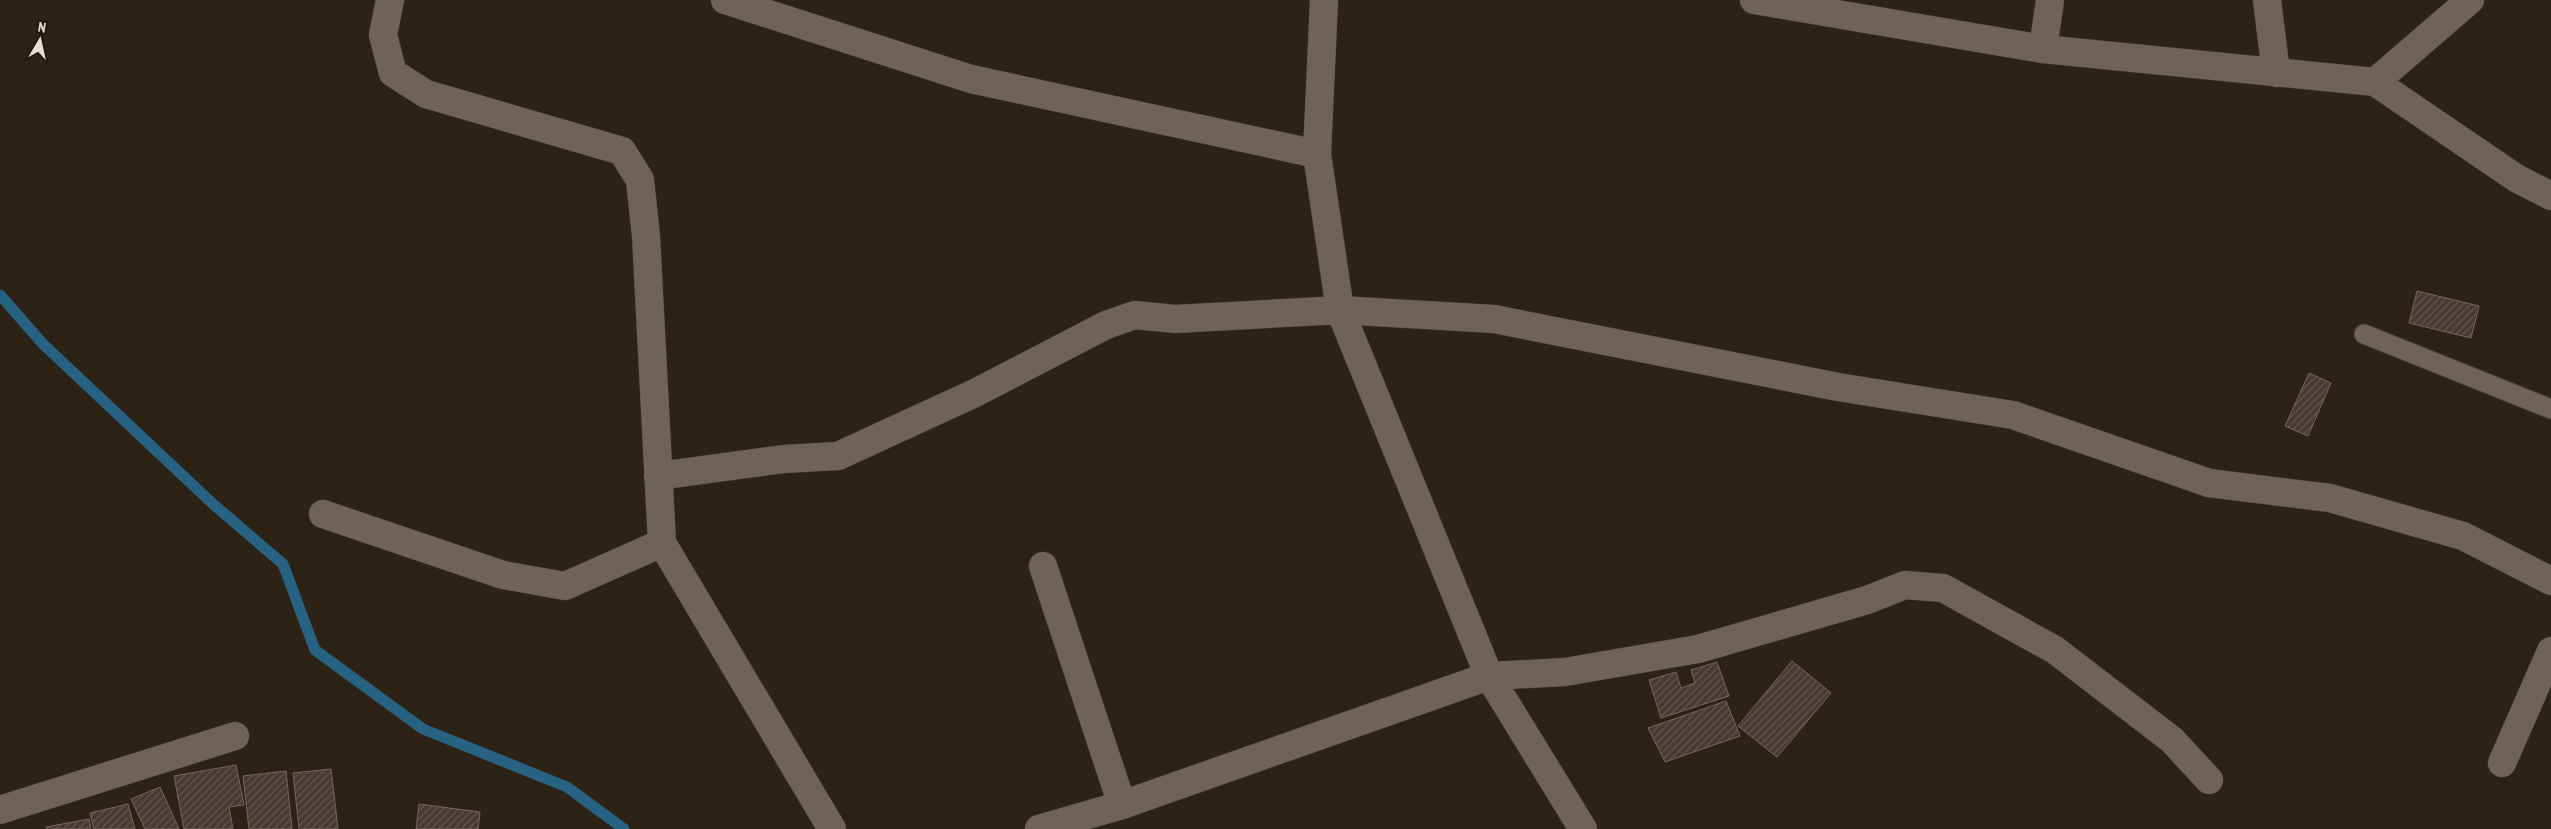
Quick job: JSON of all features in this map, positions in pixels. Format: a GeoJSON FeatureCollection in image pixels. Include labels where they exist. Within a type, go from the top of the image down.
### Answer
{"type":"FeatureCollection","features":[{"type":"Feature","properties":{"kind":"street"},"geometry":{"type":"LineString","coordinates":[[390,0],[383,35],[393,72],[426,94],[622,151],[640,180],[646,236],[662,543],[832,829]]}},
{"type":"Feature","properties":{"kind":"street"},"geometry":{"type":"LineString","coordinates":[[725,0],[971,80],[1317,154]]}},
{"type":"Feature","properties":{"kind":"street"},"geometry":{"type":"LineString","coordinates":[[1324,0],[1317,154],[1340,310],[1489,676],[1583,829]]}},
{"type":"Feature","properties":{"kind":"street"},"geometry":{"type":"LineString","coordinates":[[1754,0],[2043,49],[2276,74],[2375,82],[2516,178],[2551,196]]}},
{"type":"Feature","properties":{"kind":"street"},"geometry":{"type":"LineString","coordinates":[[2043,49],[2050,0]]}},
{"type":"Feature","properties":{"kind":"street"},"geometry":{"type":"LineString","coordinates":[[2267,0],[2276,74]]}},
{"type":"Feature","properties":{"kind":"street"},"geometry":{"type":"LineString","coordinates":[[2375,82],[2470,0]]}},
{"type":"Feature","properties":{"kind":"street"},"geometry":{"type":"LineString","coordinates":[[658,476],[784,459],[838,456],[975,393],[1106,325],[1135,315],[1175,319],[1340,310],[1494,319],[1838,387],[2013,415],[2209,483],[2330,498],[2463,536],[2551,581]]}},
{"type":"Feature","properties":{"kind":"street"},"geometry":{"type":"LineString","coordinates":[[323,514],[503,575],[566,586],[662,543]]}},
{"type":"Feature","properties":{"kind":"street"},"geometry":{"type":"LineString","coordinates":[[1043,566],[1122,805]]}},
{"type":"Feature","properties":{"kind":"street"},"geometry":{"type":"LineString","coordinates":[[1039,829],[1122,805],[1489,676],[1565,672],[1698,649],[1867,600],[1905,585],[1943,588],[2055,650],[2172,740],[2209,780]]}},
{"type":"Feature","properties":{"kind":"street"},"geometry":{"type":"LineString","coordinates":[[2502,763],[2551,651]]}},
{"type":"Feature","properties":{"kind":"street"},"geometry":{"type":"LineString","coordinates":[[0,810],[235,736]]}},
{"type":"Feature","properties":{"kind":"lane"},"geometry":{"type":"LineString","coordinates":[[2364,334],[2551,409]]}},
{"type":"Feature","properties":{"kind":"building"},"geometry":{"type":"Polygon","coordinates":[[[2417,291],[2479,306],[2471,338],[2409,323],[2417,291]]]}},
{"type":"Feature","properties":{"kind":"building"},"geometry":{"type":"Polygon","coordinates":[[[2309,373],[2331,383],[2308,436],[2285,426],[2309,373]]]}},
{"type":"Feature","properties":{"kind":"building"},"geometry":{"type":"Polygon","coordinates":[[[1792,661],[1831,693],[1777,757],[1738,726],[1792,661]]]}},
{"type":"Feature","properties":{"kind":"building"},"geometry":{"type":"Polygon","coordinates":[[[1717,662],[1729,696],[1661,718],[1649,680],[1676,672],[1681,688],[1695,683],[1691,670],[1717,662]]]}},
{"type":"Feature","properties":{"kind":"building"},"geometry":{"type":"Polygon","coordinates":[[[1726,701],[1740,736],[1665,762],[1648,728],[1726,701]]]}},
{"type":"Feature","properties":{"kind":"building"},"geometry":{"type":"Polygon","coordinates":[[[236,765],[244,805],[229,807],[233,829],[184,829],[174,776],[236,765]]]}},
{"type":"Feature","properties":{"kind":"building"},"geometry":{"type":"Polygon","coordinates":[[[331,769],[338,829],[299,829],[293,773],[331,769]]]}},
{"type":"Feature","properties":{"kind":"building"},"geometry":{"type":"Polygon","coordinates":[[[286,771],[292,829],[249,829],[243,776],[286,771]]]}},
{"type":"Feature","properties":{"kind":"building"},"geometry":{"type":"Polygon","coordinates":[[[160,787],[179,829],[145,829],[131,799],[160,787]]]}},
{"type":"Feature","properties":{"kind":"building"},"geometry":{"type":"Polygon","coordinates":[[[128,804],[135,829],[94,829],[90,813],[128,804]]]}},
{"type":"Feature","properties":{"kind":"building"},"geometry":{"type":"Polygon","coordinates":[[[419,804],[480,812],[478,829],[416,829],[419,804]]]}},
{"type":"Feature","properties":{"kind":"building"},"geometry":{"type":"Polygon","coordinates":[[[89,819],[91,829],[47,829],[46,827],[89,819]]]}},
{"type":"Feature","properties":{"kind":"waterway"},"geometry":{"type":"LineString","coordinates":[[0,295],[43,344],[213,504],[283,564],[315,650],[423,729],[567,787],[624,829]]}}]}
